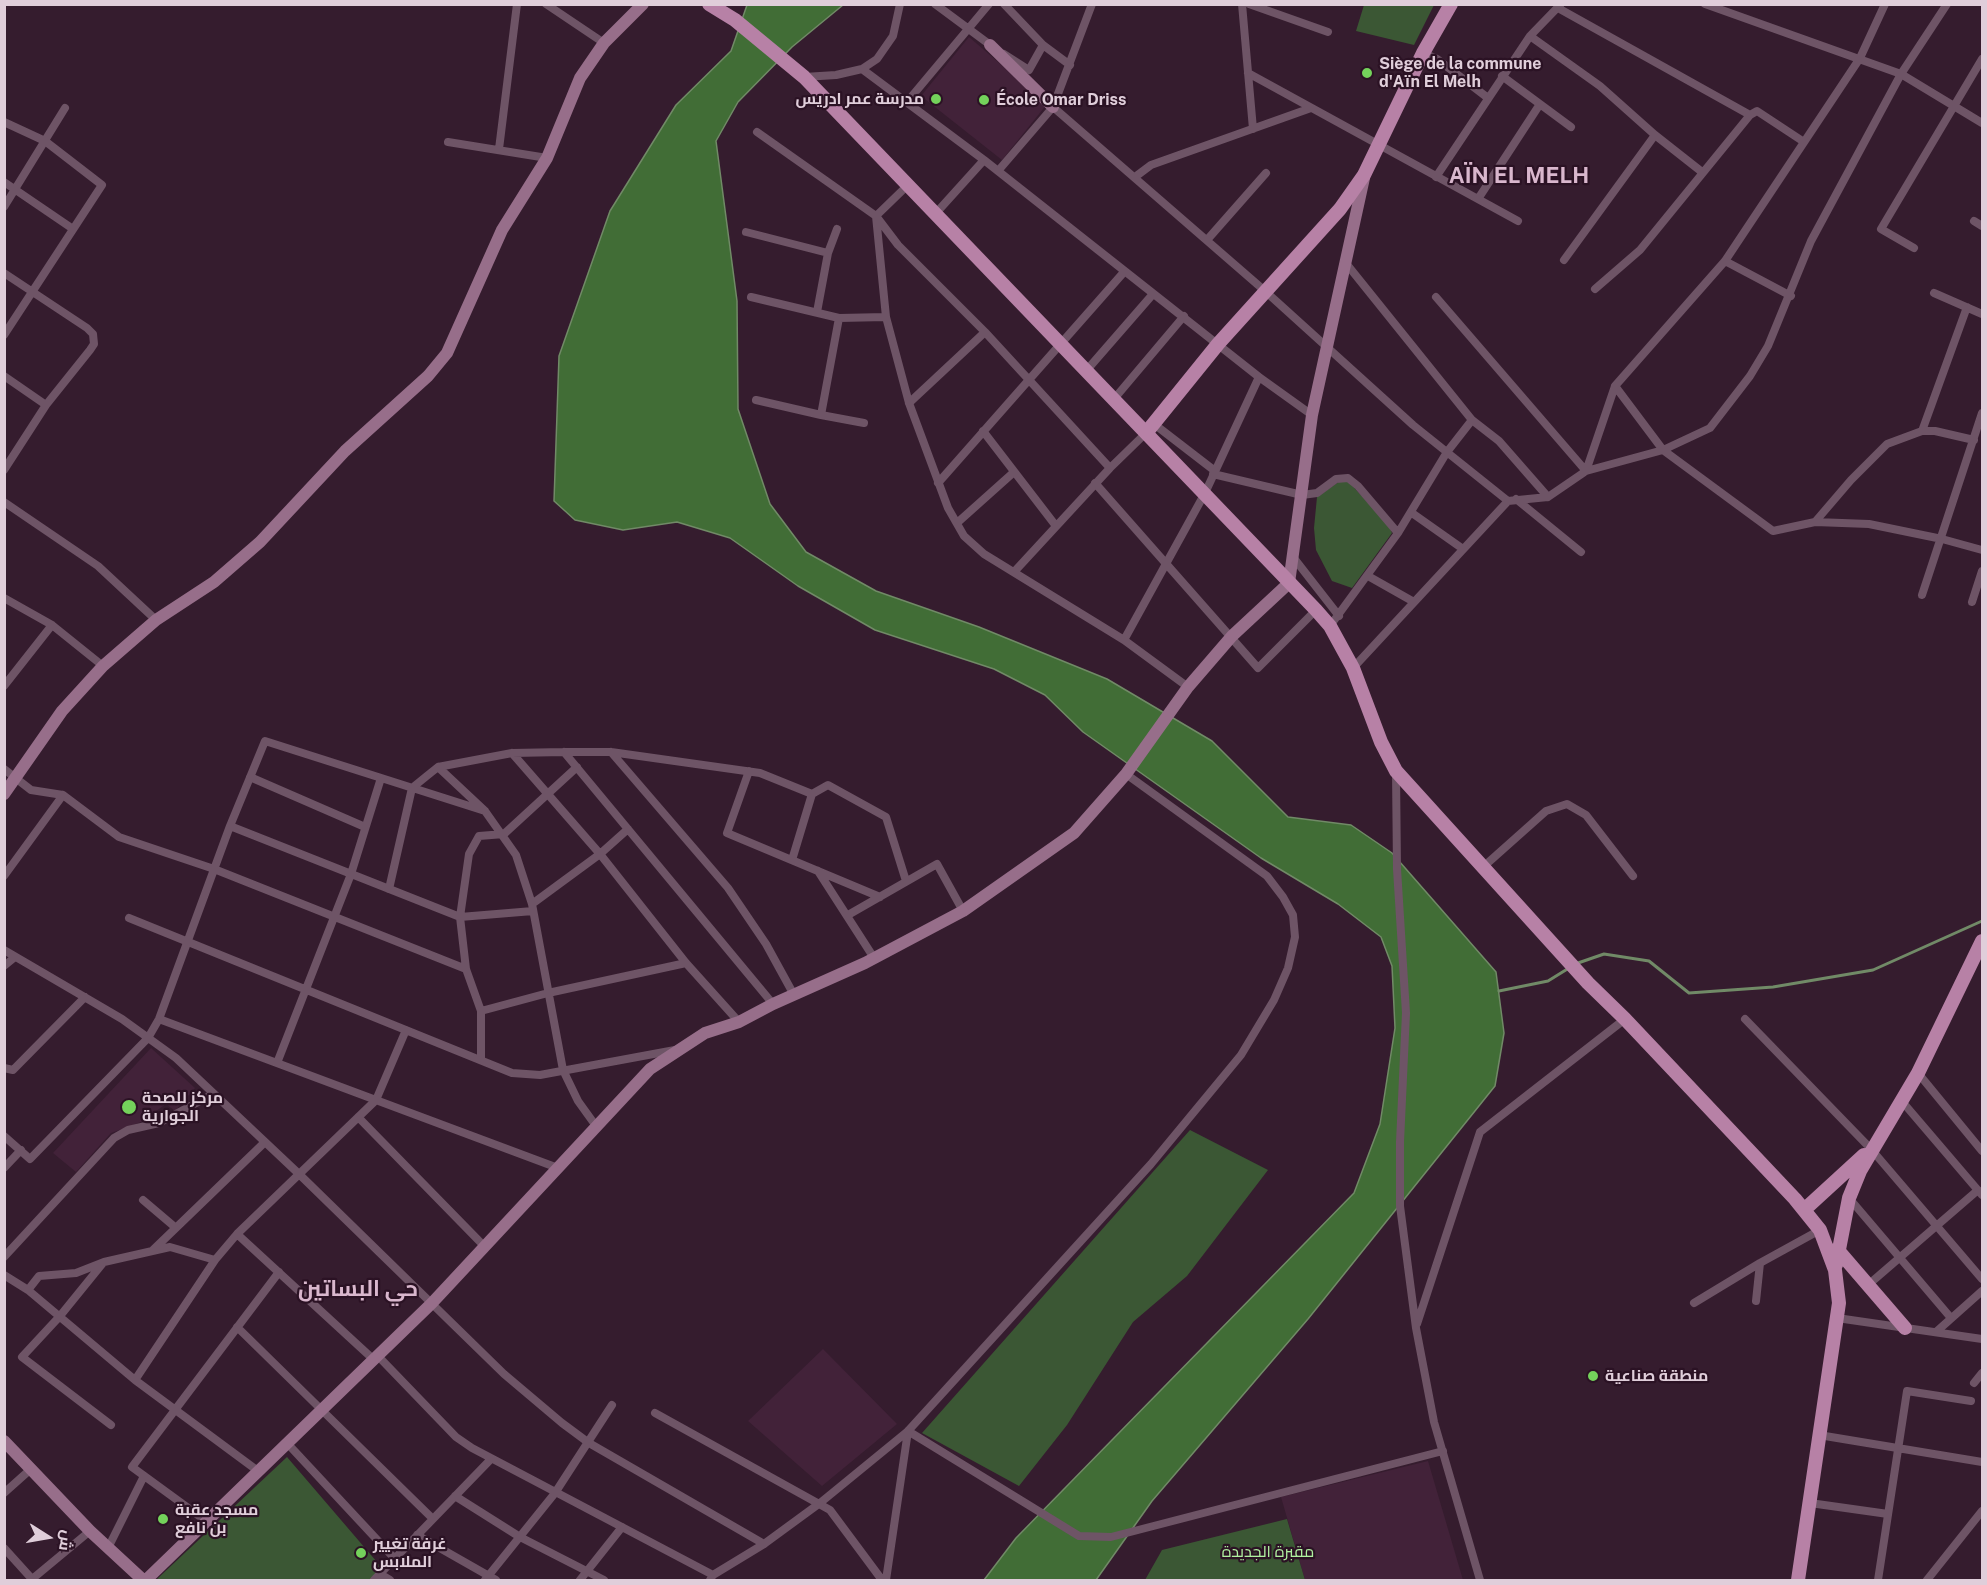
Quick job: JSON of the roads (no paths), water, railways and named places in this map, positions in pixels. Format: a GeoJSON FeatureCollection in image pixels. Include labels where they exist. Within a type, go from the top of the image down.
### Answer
{"type":"FeatureCollection","features":[{"type":"Feature","properties":{"kind":"main road"},"geometry":{"type":"LineString","coordinates":[[709,4],[735,20],[801,74],[937,212],[1059,344],[1114,399],[1150,429],[1288,583],[1316,610],[1335,621],[1381,742],[1396,771],[1567,961],[1625,1019],[1804,1210],[1820,1230],[1835,1270]]}},
{"type":"Feature","properties":{"kind":"main road"},"geometry":{"type":"LineString","coordinates":[[1150,429],[1218,344],[1340,209],[1364,175],[1422,53],[1451,4]]}},
{"type":"Feature","properties":{"kind":"main road"},"geometry":{"type":"LineString","coordinates":[[1798,1581],[1839,1303],[1835,1270],[1837,1249],[1849,1198],[1871,1149],[1918,1073],[1983,941]]}},
{"type":"Feature","properties":{"kind":"main road"},"geometry":{"type":"LineString","coordinates":[[1804,1210],[1871,1149]]}},
{"type":"Feature","properties":{"kind":"main road"},"geometry":{"type":"LineString","coordinates":[[1837,1249],[1905,1328]]}},
{"type":"Feature","properties":{"kind":"street"},"geometry":{"type":"LineString","coordinates":[[499,149],[517,4]]}},
{"type":"Feature","properties":{"kind":"street"},"geometry":{"type":"LineString","coordinates":[[546,4],[604,43]]}},
{"type":"Feature","properties":{"kind":"street"},"geometry":{"type":"LineString","coordinates":[[4,794],[62,711],[102,666],[156,620],[214,582],[260,542],[345,451],[428,376],[440,361],[460,326],[479,278],[502,231],[547,158],[580,78],[604,43],[643,4]]}},
{"type":"Feature","properties":{"kind":"street"},"geometry":{"type":"LineString","coordinates":[[801,74],[836,75],[862,69],[877,59],[887,46],[900,4]]}},
{"type":"Feature","properties":{"kind":"street"},"geometry":{"type":"LineString","coordinates":[[935,4],[990,45],[1029,69],[1043,45]]}},
{"type":"Feature","properties":{"kind":"street"},"geometry":{"type":"LineString","coordinates":[[907,102],[989,4]]}},
{"type":"Feature","properties":{"kind":"street"},"geometry":{"type":"LineString","coordinates":[[1004,4],[1043,45],[1070,65]]}},
{"type":"Feature","properties":{"kind":"street"},"geometry":{"type":"LineString","coordinates":[[998,171],[1053,107],[1092,4]]}},
{"type":"Feature","properties":{"kind":"street"},"geometry":{"type":"LineString","coordinates":[[1242,4],[1253,129]]}},
{"type":"Feature","properties":{"kind":"street"},"geometry":{"type":"LineString","coordinates":[[1249,4],[1328,32]]}},
{"type":"Feature","properties":{"kind":"street"},"geometry":{"type":"LineString","coordinates":[[1705,4],[1901,74],[1983,123]]}},
{"type":"Feature","properties":{"kind":"street"},"geometry":{"type":"LineString","coordinates":[[1586,471],[1615,386],[1725,261],[1860,58],[1885,4]]}},
{"type":"Feature","properties":{"kind":"street"},"geometry":{"type":"LineString","coordinates":[[1353,668],[1463,549],[1512,500],[1548,497],[1586,471],[1663,450],[1710,428],[1768,346],[1791,296],[1811,241],[1901,74],[1947,4]]}},
{"type":"Feature","properties":{"kind":"street"},"geometry":{"type":"LineString","coordinates":[[1436,177],[1530,36],[1538,25],[1559,6],[1750,115]]}},
{"type":"Feature","properties":{"kind":"street"},"geometry":{"type":"LineString","coordinates":[[1530,36],[1600,86],[1655,135],[1702,172]]}},
{"type":"Feature","properties":{"kind":"street"},"geometry":{"type":"LineString","coordinates":[[990,45],[1053,107],[1447,452],[1581,552]]}},
{"type":"Feature","properties":{"kind":"street"},"geometry":{"type":"LineString","coordinates":[[1422,53],[1437,59],[1488,98]]}},
{"type":"Feature","properties":{"kind":"street"},"geometry":{"type":"LineString","coordinates":[[1914,248],[1881,229],[1983,59]]}},
{"type":"Feature","properties":{"kind":"street"},"geometry":{"type":"LineString","coordinates":[[862,69],[984,160],[1259,377],[1312,415]]}},
{"type":"Feature","properties":{"kind":"street"},"geometry":{"type":"LineString","coordinates":[[1248,74],[1518,221]]}},
{"type":"Feature","properties":{"kind":"street"},"geometry":{"type":"LineString","coordinates":[[1502,76],[1571,127]]}},
{"type":"Feature","properties":{"kind":"street"},"geometry":{"type":"LineString","coordinates":[[1478,199],[1540,104]]}},
{"type":"Feature","properties":{"kind":"street"},"geometry":{"type":"LineString","coordinates":[[4,207],[65,108]]}},
{"type":"Feature","properties":{"kind":"street"},"geometry":{"type":"LineString","coordinates":[[1135,177],[1151,165],[1311,108]]}},
{"type":"Feature","properties":{"kind":"street"},"geometry":{"type":"LineString","coordinates":[[1595,289],[1640,250],[1750,115],[1757,111],[1804,142]]}},
{"type":"Feature","properties":{"kind":"street"},"geometry":{"type":"LineString","coordinates":[[4,122],[45,141],[102,185],[4,335]]}},
{"type":"Feature","properties":{"kind":"street"},"geometry":{"type":"LineString","coordinates":[[757,132],[876,216],[898,245],[985,332],[1110,468]]}},
{"type":"Feature","properties":{"kind":"street"},"geometry":{"type":"LineString","coordinates":[[1564,260],[1655,135]]}},
{"type":"Feature","properties":{"kind":"street"},"geometry":{"type":"LineString","coordinates":[[448,142],[547,158]]}},
{"type":"Feature","properties":{"kind":"street"},"geometry":{"type":"LineString","coordinates":[[937,212],[984,160]]}},
{"type":"Feature","properties":{"kind":"street"},"geometry":{"type":"LineString","coordinates":[[1207,240],[1266,173]]}},
{"type":"Feature","properties":{"kind":"street"},"geometry":{"type":"LineString","coordinates":[[4,1441],[90,1531],[109,1546],[144,1581],[432,1303],[650,1069],[705,1033],[739,1022],[874,958],[963,911],[1074,833],[1128,771],[1188,687],[1232,636],[1288,583],[1312,415],[1364,175]]}},
{"type":"Feature","properties":{"kind":"street"},"geometry":{"type":"LineString","coordinates":[[4,182],[73,229]]}},
{"type":"Feature","properties":{"kind":"street"},"geometry":{"type":"LineString","coordinates":[[876,216],[908,185]]}},
{"type":"Feature","properties":{"kind":"street"},"geometry":{"type":"LineString","coordinates":[[876,216],[886,317],[909,403],[938,483],[964,536],[984,554],[1124,640],[1188,687]]}},
{"type":"Feature","properties":{"kind":"street"},"geometry":{"type":"LineString","coordinates":[[1974,221],[1983,226]]}},
{"type":"Feature","properties":{"kind":"street"},"geometry":{"type":"LineString","coordinates":[[817,312],[828,253],[837,229]]}},
{"type":"Feature","properties":{"kind":"street"},"geometry":{"type":"LineString","coordinates":[[746,232],[828,253]]}},
{"type":"Feature","properties":{"kind":"street"},"geometry":{"type":"LineString","coordinates":[[1725,261],[1791,296]]}},
{"type":"Feature","properties":{"kind":"street"},"geometry":{"type":"LineString","coordinates":[[1344,262],[1472,420],[1499,441],[1548,497]]}},
{"type":"Feature","properties":{"kind":"street"},"geometry":{"type":"LineString","coordinates":[[938,483],[1124,272]]}},
{"type":"Feature","properties":{"kind":"street"},"geometry":{"type":"LineString","coordinates":[[4,273],[33,290],[87,328],[94,339],[90,350],[46,405],[4,470]]}},
{"type":"Feature","properties":{"kind":"street"},"geometry":{"type":"LineString","coordinates":[[1934,293],[1983,314]]}},
{"type":"Feature","properties":{"kind":"street"},"geometry":{"type":"LineString","coordinates":[[1086,371],[1153,294]]}},
{"type":"Feature","properties":{"kind":"street"},"geometry":{"type":"LineString","coordinates":[[751,297],[839,318],[886,317]]}},
{"type":"Feature","properties":{"kind":"street"},"geometry":{"type":"LineString","coordinates":[[1436,297],[1586,471]]}},
{"type":"Feature","properties":{"kind":"street"},"geometry":{"type":"LineString","coordinates":[[1922,431],[1967,307]]}},
{"type":"Feature","properties":{"kind":"street"},"geometry":{"type":"LineString","coordinates":[[1114,399],[1184,316]]}},
{"type":"Feature","properties":{"kind":"street"},"geometry":{"type":"LineString","coordinates":[[821,415],[839,318]]}},
{"type":"Feature","properties":{"kind":"street"},"geometry":{"type":"LineString","coordinates":[[909,403],[985,332]]}},
{"type":"Feature","properties":{"kind":"street"},"geometry":{"type":"LineString","coordinates":[[4,376],[46,405]]}},
{"type":"Feature","properties":{"kind":"street"},"geometry":{"type":"LineString","coordinates":[[1124,640],[1205,493],[1259,377]]}},
{"type":"Feature","properties":{"kind":"street"},"geometry":{"type":"LineString","coordinates":[[1615,386],[1663,450],[1773,531],[1815,522],[1869,524],[1983,550]]}},
{"type":"Feature","properties":{"kind":"street"},"geometry":{"type":"LineString","coordinates":[[756,400],[864,423]]}},
{"type":"Feature","properties":{"kind":"street"},"geometry":{"type":"LineString","coordinates":[[1922,595],[1982,416]]}},
{"type":"Feature","properties":{"kind":"street"},"geometry":{"type":"LineString","coordinates":[[1293,557],[1335,621],[1412,513],[1447,452],[1472,420]]}},
{"type":"Feature","properties":{"kind":"street"},"geometry":{"type":"LineString","coordinates":[[1014,572],[1095,483],[1150,429],[1214,472],[1302,495],[1317,493],[1336,479],[1348,478],[1358,486],[1398,533]]}},
{"type":"Feature","properties":{"kind":"street"},"geometry":{"type":"LineString","coordinates":[[982,431],[1056,526]]}},
{"type":"Feature","properties":{"kind":"street"},"geometry":{"type":"LineString","coordinates":[[1815,522],[1851,480],[1887,444],[1922,431],[1935,431],[1974,440]]}},
{"type":"Feature","properties":{"kind":"street"},"geometry":{"type":"LineString","coordinates":[[957,523],[1014,472]]}},
{"type":"Feature","properties":{"kind":"street"},"geometry":{"type":"LineString","coordinates":[[1095,483],[1258,668],[1316,610]]}},
{"type":"Feature","properties":{"kind":"street"},"geometry":{"type":"LineString","coordinates":[[4,502],[98,566],[156,620]]}},
{"type":"Feature","properties":{"kind":"street"},"geometry":{"type":"LineString","coordinates":[[1412,513],[1463,549]]}},
{"type":"Feature","properties":{"kind":"street"},"geometry":{"type":"LineString","coordinates":[[1972,602],[1983,571]]}},
{"type":"Feature","properties":{"kind":"street"},"geometry":{"type":"LineString","coordinates":[[1368,576],[1414,602]]}},
{"type":"Feature","properties":{"kind":"street"},"geometry":{"type":"LineString","coordinates":[[4,598],[52,625],[102,666]]}},
{"type":"Feature","properties":{"kind":"street"},"geometry":{"type":"LineString","coordinates":[[4,686],[52,625]]}},
{"type":"Feature","properties":{"kind":"street"},"geometry":{"type":"LineString","coordinates":[[4,1136],[30,1159],[148,1038],[159,1019],[230,826],[265,741],[485,811]]}},
{"type":"Feature","properties":{"kind":"street"},"geometry":{"type":"LineString","coordinates":[[564,752],[773,1004]]}},
{"type":"Feature","properties":{"kind":"street"},"geometry":{"type":"LineString","coordinates":[[611,752],[728,888],[766,944],[794,994]]}},
{"type":"Feature","properties":{"kind":"street"},"geometry":{"type":"LineString","coordinates":[[389,889],[412,788],[438,768],[512,753],[611,752],[760,773],[812,794]]}},
{"type":"Feature","properties":{"kind":"street"},"geometry":{"type":"LineString","coordinates":[[512,753],[600,854],[687,963],[739,1022]]}},
{"type":"Feature","properties":{"kind":"street"},"geometry":{"type":"LineString","coordinates":[[481,1060],[481,1011],[466,969],[460,916],[469,854],[480,836],[504,834],[577,767]]}},
{"type":"Feature","properties":{"kind":"street"},"geometry":{"type":"LineString","coordinates":[[438,768],[485,811],[504,834],[516,855],[532,908],[563,1071],[596,1126]]}},
{"type":"Feature","properties":{"kind":"street"},"geometry":{"type":"LineString","coordinates":[[4,769],[15,780],[31,790],[63,795],[119,837],[214,869],[466,969]]}},
{"type":"Feature","properties":{"kind":"street"},"geometry":{"type":"LineString","coordinates":[[749,771],[728,833],[880,897]]}},
{"type":"Feature","properties":{"kind":"street"},"geometry":{"type":"LineString","coordinates":[[237,1234],[375,1357],[456,1437],[491,1459],[622,1527],[712,1578],[820,1503],[908,1431],[1151,1164],[1233,1064],[1274,1000],[1288,968],[1294,937],[1293,915],[1267,876],[1128,771]]}},
{"type":"Feature","properties":{"kind":"street"},"geometry":{"type":"LineString","coordinates":[[1396,771],[1397,869],[1406,1013],[1400,1142],[1400,1206],[1416,1328],[1434,1422],[1480,1581]]}},
{"type":"Feature","properties":{"kind":"street"},"geometry":{"type":"LineString","coordinates":[[250,777],[365,827]]}},
{"type":"Feature","properties":{"kind":"street"},"geometry":{"type":"LineString","coordinates":[[277,1063],[351,874],[381,778]]}},
{"type":"Feature","properties":{"kind":"street"},"geometry":{"type":"LineString","coordinates":[[792,860],[812,794],[828,785],[886,817],[906,881]]}},
{"type":"Feature","properties":{"kind":"street"},"geometry":{"type":"LineString","coordinates":[[4,876],[63,795]]}},
{"type":"Feature","properties":{"kind":"street"},"geometry":{"type":"LineString","coordinates":[[1482,867],[1546,811],[1552,807],[1567,804],[1586,815],[1633,876]]}},
{"type":"Feature","properties":{"kind":"street"},"geometry":{"type":"LineString","coordinates":[[230,826],[460,916],[532,908],[628,829]]}},
{"type":"Feature","properties":{"kind":"street"},"geometry":{"type":"LineString","coordinates":[[848,915],[937,864],[963,911]]}},
{"type":"Feature","properties":{"kind":"street"},"geometry":{"type":"LineString","coordinates":[[818,871],[874,958]]}},
{"type":"Feature","properties":{"kind":"street"},"geometry":{"type":"LineString","coordinates":[[129,918],[513,1073],[540,1075],[676,1050]]}},
{"type":"Feature","properties":{"kind":"street"},"geometry":{"type":"LineString","coordinates":[[4,950],[85,997],[176,1058],[299,1174],[504,1374],[590,1443],[764,1544]]}},
{"type":"Feature","properties":{"kind":"street"},"geometry":{"type":"LineString","coordinates":[[4,966],[15,957]]}},
{"type":"Feature","properties":{"kind":"street"},"geometry":{"type":"LineString","coordinates":[[481,1011],[548,993],[687,963]]}},
{"type":"Feature","properties":{"kind":"street"},"geometry":{"type":"LineString","coordinates":[[4,1068],[13,1070],[85,997]]}},
{"type":"Feature","properties":{"kind":"street"},"geometry":{"type":"LineString","coordinates":[[159,1019],[558,1168]]}},
{"type":"Feature","properties":{"kind":"street"},"geometry":{"type":"LineString","coordinates":[[1416,1328],[1480,1132],[1625,1019]]}},
{"type":"Feature","properties":{"kind":"street"},"geometry":{"type":"LineString","coordinates":[[1745,1020],[1871,1149],[1983,1279]]}},
{"type":"Feature","properties":{"kind":"street"},"geometry":{"type":"LineString","coordinates":[[135,1380],[215,1260],[237,1234],[376,1100],[406,1030]]}},
{"type":"Feature","properties":{"kind":"street"},"geometry":{"type":"LineString","coordinates":[[1918,1073],[1983,1151]]}},
{"type":"Feature","properties":{"kind":"street"},"geometry":{"type":"LineString","coordinates":[[4,1257],[114,1138],[128,1130],[159,1123],[213,1094]]}},
{"type":"Feature","properties":{"kind":"street"},"geometry":{"type":"LineString","coordinates":[[1868,1285],[1980,1193],[1900,1099]]}},
{"type":"Feature","properties":{"kind":"street"},"geometry":{"type":"LineString","coordinates":[[358,1117],[485,1247]]}},
{"type":"Feature","properties":{"kind":"street"},"geometry":{"type":"LineString","coordinates":[[152,1251],[265,1142]]}},
{"type":"Feature","properties":{"kind":"street"},"geometry":{"type":"LineString","coordinates":[[4,1168],[21,1150]]}},
{"type":"Feature","properties":{"kind":"street"},"geometry":{"type":"LineString","coordinates":[[1849,1198],[1951,1318]]}},
{"type":"Feature","properties":{"kind":"street"},"geometry":{"type":"LineString","coordinates":[[143,1200],[176,1228]]}},
{"type":"Feature","properties":{"kind":"street"},"geometry":{"type":"LineString","coordinates":[[1694,1303],[1820,1230]]}},
{"type":"Feature","properties":{"kind":"street"},"geometry":{"type":"LineString","coordinates":[[28,1290],[39,1276],[76,1273],[104,1262],[170,1246],[215,1260]]}},
{"type":"Feature","properties":{"kind":"street"},"geometry":{"type":"LineString","coordinates":[[104,1262],[60,1316],[22,1357],[111,1425]]}},
{"type":"Feature","properties":{"kind":"street"},"geometry":{"type":"LineString","coordinates":[[1756,1301],[1760,1263]]}},
{"type":"Feature","properties":{"kind":"street"},"geometry":{"type":"LineString","coordinates":[[206,1521],[132,1467],[279,1272]]}},
{"type":"Feature","properties":{"kind":"street"},"geometry":{"type":"LineString","coordinates":[[4,1275],[28,1290],[135,1380],[258,1471]]}},
{"type":"Feature","properties":{"kind":"street"},"geometry":{"type":"LineString","coordinates":[[1936,1332],[1983,1292]]}},
{"type":"Feature","properties":{"kind":"street"},"geometry":{"type":"LineString","coordinates":[[1837,1318],[1983,1339]]}},
{"type":"Feature","properties":{"kind":"street"},"geometry":{"type":"LineString","coordinates":[[237,1327],[433,1520]]}},
{"type":"Feature","properties":{"kind":"street"},"geometry":{"type":"LineString","coordinates":[[1974,1383],[1983,1373]]}},
{"type":"Feature","properties":{"kind":"street"},"geometry":{"type":"LineString","coordinates":[[1878,1581],[1907,1391],[1971,1401]]}},
{"type":"Feature","properties":{"kind":"street"},"geometry":{"type":"LineString","coordinates":[[417,1535],[490,1579],[555,1493],[590,1443],[612,1405]]}},
{"type":"Feature","properties":{"kind":"street"},"geometry":{"type":"LineString","coordinates":[[655,1413],[830,1510],[884,1581]]}},
{"type":"Feature","properties":{"kind":"street"},"geometry":{"type":"LineString","coordinates":[[908,1431],[1079,1536],[1111,1537],[1443,1451]]}},
{"type":"Feature","properties":{"kind":"street"},"geometry":{"type":"LineString","coordinates":[[884,1581],[908,1431]]}},
{"type":"Feature","properties":{"kind":"street"},"geometry":{"type":"LineString","coordinates":[[1819,1435],[1983,1462]]}},
{"type":"Feature","properties":{"kind":"street"},"geometry":{"type":"LineString","coordinates":[[287,1443],[395,1559]]}},
{"type":"Feature","properties":{"kind":"street"},"geometry":{"type":"LineString","coordinates":[[390,1581],[377,1577],[491,1459]]}},
{"type":"Feature","properties":{"kind":"street"},"geometry":{"type":"LineString","coordinates":[[4,1493],[32,1468]]}},
{"type":"Feature","properties":{"kind":"street"},"geometry":{"type":"LineString","coordinates":[[109,1546],[144,1476]]}},
{"type":"Feature","properties":{"kind":"street"},"geometry":{"type":"LineString","coordinates":[[455,1496],[520,1537],[604,1581]]}},
{"type":"Feature","properties":{"kind":"street"},"geometry":{"type":"LineString","coordinates":[[1809,1503],[1888,1514]]}},
{"type":"Feature","properties":{"kind":"street"},"geometry":{"type":"LineString","coordinates":[[1928,1581],[1983,1510]]}},
{"type":"Feature","properties":{"kind":"street"},"geometry":{"type":"LineString","coordinates":[[580,1581],[622,1527]]}},
{"type":"Feature","properties":{"kind":"street"},"geometry":{"type":"LineString","coordinates":[[4,1548],[32,1580],[90,1531]]}},
{"type":"Feature","properties":{"kind":"waterway"},"geometry":{"type":"LineString","coordinates":[[1578,963],[1604,954],[1649,961],[1689,993],[1773,987],[1873,970],[1982,921]]}},
{"type":"Feature","properties":{"kind":"waterway"},"geometry":{"type":"LineString","coordinates":[[1499,991],[1548,981],[1569,968]]}},
{"type":"Feature","properties":{"kind":"place","name":"Siège de la commune d'Aïn El Melh"},"geometry":{"type":"Point","coordinates":[1367,73]}},
{"type":"Feature","properties":{"kind":"place","name":"مدرسة عمر ادريس"},"geometry":{"type":"Point","coordinates":[936,99]}},
{"type":"Feature","properties":{"kind":"place","name":"École Omar Driss"},"geometry":{"type":"Point","coordinates":[984,100]}},
{"type":"Feature","properties":{"kind":"place","name":"مركز للصحة الجوارية"},"geometry":{"type":"Point","coordinates":[129,1107]}},
{"type":"Feature","properties":{"kind":"place","name":"منطقة صناعية"},"geometry":{"type":"Point","coordinates":[1593,1376]}},
{"type":"Feature","properties":{"kind":"place","name":"مسجد عقبة بن نافع"},"geometry":{"type":"Point","coordinates":[163,1519]}},
{"type":"Feature","properties":{"kind":"place","name":"غرفة تغيير الملابس"},"geometry":{"type":"Point","coordinates":[361,1553]}},
{"type":"Feature","properties":{"kind":"district","name":"AÏN EL MELH"},"geometry":{"type":"Point","coordinates":[1519,176]}},
{"type":"Feature","properties":{"kind":"district","name":"حي البساتين"},"geometry":{"type":"Point","coordinates":[358,1289]}},
{"type":"Feature","properties":{"kind":"park label","name":"مقبرة الجديدة"},"geometry":{"type":"Point","coordinates":[1268,1552]}}]}
